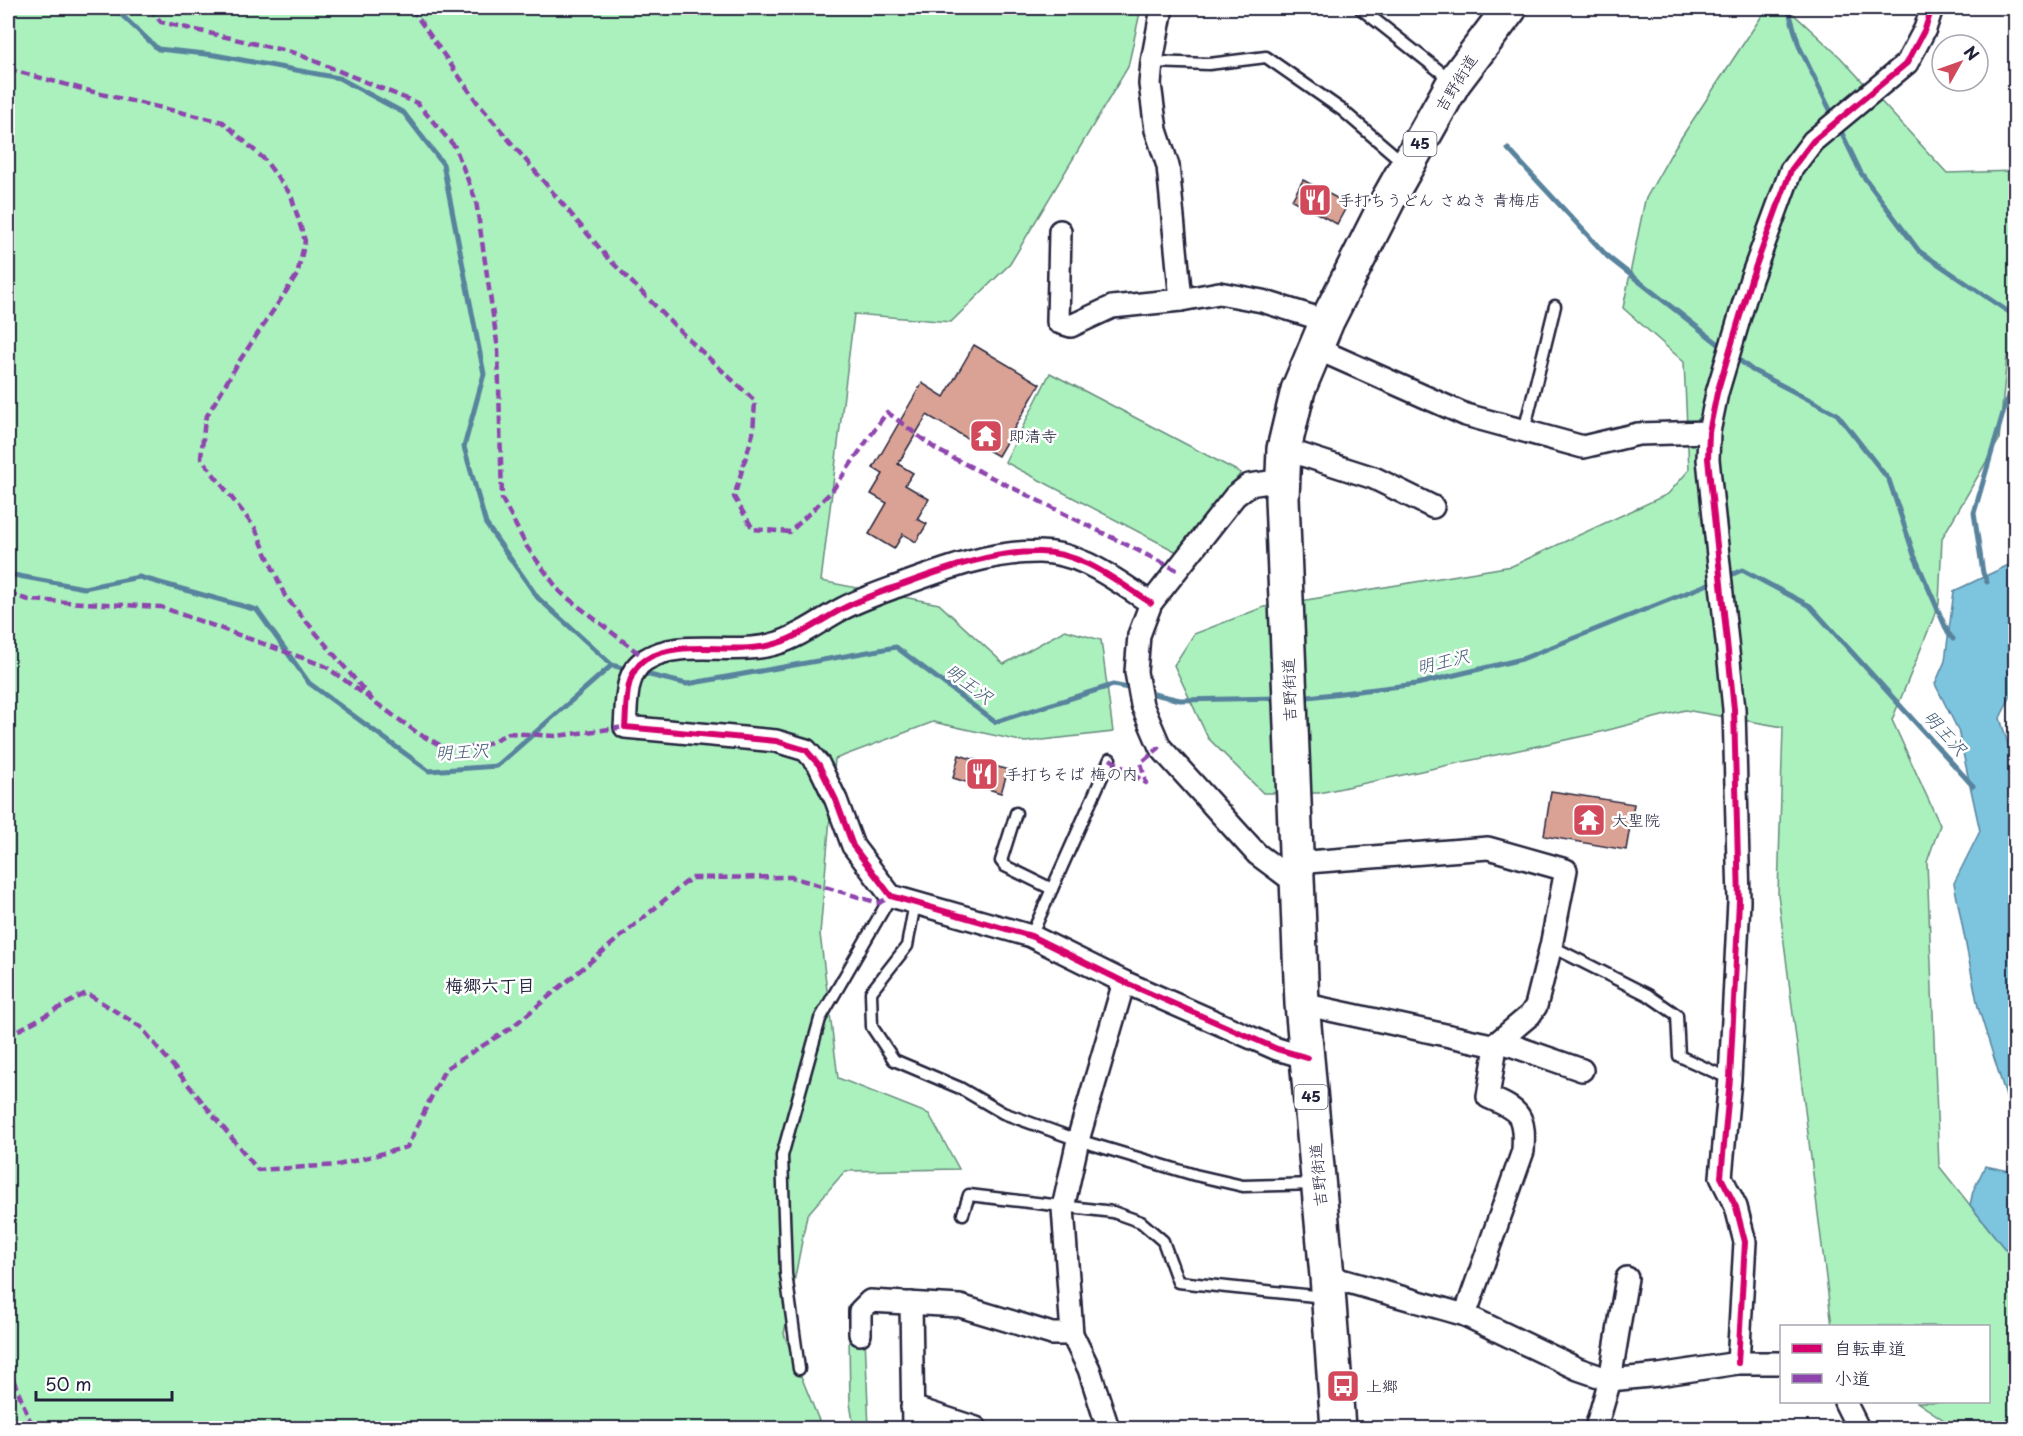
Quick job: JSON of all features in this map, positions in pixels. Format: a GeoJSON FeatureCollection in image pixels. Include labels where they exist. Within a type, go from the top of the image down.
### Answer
{"type":"FeatureCollection","features":[{"type":"Feature","properties":{"kind":"main road","name":"吉野街道"},"geometry":{"type":"LineString","coordinates":[[1338,1428],[1302,1004],[1285,586],[1283,464],[1298,390],[1321,335],[1407,166],[1454,82],[1510,8]]}},
{"type":"Feature","properties":{"kind":"street"},"geometry":{"type":"LineString","coordinates":[[1162,8],[1150,84],[1156,130],[1168,166],[1181,300]]}},
{"type":"Feature","properties":{"kind":"street"},"geometry":{"type":"LineString","coordinates":[[1738,1363],[1745,1242],[1736,1208],[1721,1177],[1730,1079],[1738,901],[1734,709],[1708,459],[1708,432],[1717,393],[1751,279],[1791,170],[1813,141],[1907,63],[1932,8]]}},
{"type":"Feature","properties":{"kind":"street"},"geometry":{"type":"LineString","coordinates":[[1060,231],[1058,322],[1071,326],[1112,307],[1181,300],[1219,293],[1262,301],[1466,415],[1582,447],[1638,434],[1708,432]]}},
{"type":"Feature","properties":{"kind":"street"},"geometry":{"type":"LineString","coordinates":[[1433,507],[1374,478],[1283,464],[1235,496],[1151,603],[1139,635],[1136,672],[1142,705],[1160,747],[1257,854],[1296,873],[1488,848],[1566,870],[1536,1006],[1530,1015],[1498,1044],[1488,1097],[1513,1107],[1524,1127],[1523,1151],[1465,1316]]}},
{"type":"Feature","properties":{"kind":"street"},"geometry":{"type":"LineString","coordinates":[[1151,603],[1085,561],[1040,551],[1008,553],[949,567],[878,594],[844,608],[779,643],[754,649],[664,651],[636,666],[630,679],[625,727],[776,741],[806,750],[819,765],[836,800],[853,846],[891,896],[1031,936],[1124,982],[1277,1049],[1308,1058]]}},
{"type":"Feature","properties":{"kind":"street"},"geometry":{"type":"LineString","coordinates":[[1108,1428],[1089,1369],[1072,1334],[1063,1208],[1078,1140],[1124,982]]}},
{"type":"Feature","properties":{"kind":"street"},"geometry":{"type":"LineString","coordinates":[[1302,1004],[1498,1044],[1582,1070]]}},
{"type":"Feature","properties":{"kind":"street"},"geometry":{"type":"LineString","coordinates":[[1596,1428],[1610,1380],[1627,1278]]}},
{"type":"Feature","properties":{"kind":"street"},"geometry":{"type":"LineString","coordinates":[[1327,1287],[1465,1316],[1578,1369],[1610,1380],[1738,1363],[1780,1362]]}},
{"type":"Feature","properties":{"kind":"street"},"geometry":{"type":"LineString","coordinates":[[860,1334],[860,1311],[870,1301],[960,1306],[1052,1334],[1072,1334]]}},
{"type":"Feature","properties":{"kind":"street"},"geometry":{"type":"LineString","coordinates":[[911,1303],[913,1428]]}},
{"type":"Feature","properties":{"kind":"street"},"geometry":{"type":"LineString","coordinates":[[1846,1403],[1858,1428]]}},
{"type":"Feature","properties":{"kind":"street"},"geometry":{"type":"LineString","coordinates":[[912,1407],[976,1428]]}},
{"type":"Feature","properties":{"kind":"lane"},"geometry":{"type":"LineString","coordinates":[[1360,8],[1454,82]]}},
{"type":"Feature","properties":{"kind":"lane"},"geometry":{"type":"LineString","coordinates":[[1152,62],[1209,64],[1266,57],[1342,110],[1407,166]]}},
{"type":"Feature","properties":{"kind":"lane"},"geometry":{"type":"LineString","coordinates":[[1524,431],[1555,306]]}},
{"type":"Feature","properties":{"kind":"lane"},"geometry":{"type":"LineString","coordinates":[[1031,936],[1110,759]]}},
{"type":"Feature","properties":{"kind":"lane"},"geometry":{"type":"LineString","coordinates":[[1016,813],[1001,861],[1005,866],[1052,889]]}},
{"type":"Feature","properties":{"kind":"lane"},"geometry":{"type":"LineString","coordinates":[[799,1369],[786,1274],[782,1156],[820,1019],[891,896]]}},
{"type":"Feature","properties":{"kind":"lane"},"geometry":{"type":"LineString","coordinates":[[915,903],[907,945],[872,992],[872,1027],[894,1060],[960,1088],[1003,1113],[1078,1140],[1195,1175],[1243,1186],[1318,1183]]}},
{"type":"Feature","properties":{"kind":"lane"},"geometry":{"type":"LineString","coordinates":[[1551,946],[1648,995],[1677,1015],[1679,1056],[1730,1079]]}},
{"type":"Feature","properties":{"kind":"lane"},"geometry":{"type":"LineString","coordinates":[[963,1214],[969,1195],[1063,1208],[1113,1212],[1142,1222],[1163,1241],[1178,1282],[1327,1287]]}},
{"type":"Feature","properties":{"kind":"green space"},"geometry":{"type":"Polygon","coordinates":[[[8,8],[1141,8],[1128,67],[1010,264],[951,322],[854,314],[821,581],[939,604],[1004,664],[1065,630],[1101,640],[1113,732],[1025,742],[933,722],[835,759],[820,934],[838,1078],[929,1114],[959,1169],[845,1171],[807,1215],[784,1334],[822,1428],[8,1428],[8,8]]]}},
{"type":"Feature","properties":{"kind":"green space"},"geometry":{"type":"Polygon","coordinates":[[[1767,8],[1787,8],[1840,57],[1947,173],[2015,171],[2015,352],[2007,356],[1999,440],[1942,538],[1939,604],[1892,720],[1940,825],[1927,862],[1939,1166],[2004,1248],[2015,1254],[2015,1428],[1956,1428],[1918,1403],[1990,1403],[1990,1325],[1832,1325],[1778,894],[1783,727],[1685,710],[1593,734],[1319,793],[1263,793],[1208,738],[1174,665],[1194,634],[1264,607],[1512,566],[1668,494],[1689,470],[1684,362],[1623,308],[1645,200],[1675,147],[1767,8]]]}},
{"type":"Feature","properties":{"kind":"green space"},"geometry":{"type":"Polygon","coordinates":[[[1050,373],[1241,473],[1177,552],[1005,462],[1050,373]]]}},
{"type":"Feature","properties":{"kind":"green space"},"geometry":{"type":"Polygon","coordinates":[[[849,1337],[865,1337],[869,1428],[854,1428],[850,1403],[849,1337]]]}},
{"type":"Feature","properties":{"kind":"water"},"geometry":{"type":"Polygon","coordinates":[[[2015,562],[2015,687],[2000,718],[2016,770],[2015,1125],[1978,1007],[1954,883],[1980,831],[1958,730],[1935,684],[1945,661],[1954,591],[2015,562]]]}},
{"type":"Feature","properties":{"kind":"water"},"geometry":{"type":"Polygon","coordinates":[[[1985,1166],[2015,1172],[2015,1254],[2004,1248],[1970,1205],[1973,1191],[1985,1166]]]}},
{"type":"Feature","properties":{"kind":"building"},"geometry":{"type":"Polygon","coordinates":[[[1303,180],[1348,204],[1337,224],[1292,200],[1303,180]]]}},
{"type":"Feature","properties":{"kind":"building","name":"即清寺"},"geometry":{"type":"Polygon","coordinates":[[[974,345],[1040,384],[998,456],[927,415],[898,464],[913,473],[905,485],[929,499],[917,519],[927,524],[916,542],[903,534],[894,549],[869,534],[887,503],[871,494],[883,474],[873,468],[922,383],[944,397],[974,345]]]}},
{"type":"Feature","properties":{"kind":"building"},"geometry":{"type":"Polygon","coordinates":[[[959,755],[1008,770],[1001,793],[953,778],[959,755]]]}},
{"type":"Feature","properties":{"kind":"building","name":"大聖院"},"geometry":{"type":"Polygon","coordinates":[[[1551,791],[1634,804],[1626,850],[1544,836],[1551,791]]]}},
{"type":"Feature","properties":{"kind":"waterway"},"geometry":{"type":"LineString","coordinates":[[114,8],[158,49],[215,55],[339,78],[404,113],[443,164],[484,374],[464,447],[486,524],[538,598],[612,665]]}},
{"type":"Feature","properties":{"kind":"waterway"},"geometry":{"type":"LineString","coordinates":[[1788,8],[1799,46],[1833,116]]}},
{"type":"Feature","properties":{"kind":"waterway"},"geometry":{"type":"LineString","coordinates":[[1839,127],[1861,173],[1919,251],[2013,315],[2015,372],[1974,513],[1983,573],[1987,582]]}},
{"type":"Feature","properties":{"kind":"waterway"},"geometry":{"type":"LineString","coordinates":[[1508,149],[1608,257],[1725,349]]}},
{"type":"Feature","properties":{"kind":"waterway"},"geometry":{"type":"LineString","coordinates":[[1734,356],[1752,370],[1837,414],[1889,480],[1914,555],[1948,633],[1953,639]]}},
{"type":"Feature","properties":{"kind":"waterway","name":"明王沢"},"geometry":{"type":"LineString","coordinates":[[1724,578],[1742,570],[1810,606],[1973,786]]}},
{"type":"Feature","properties":{"kind":"waterway","name":"明王沢"},"geometry":{"type":"LineString","coordinates":[[8,574],[84,588],[139,577],[257,610],[309,683],[429,771],[497,766],[612,665],[629,670]]}},
{"type":"Feature","properties":{"kind":"waterway","name":"明王沢"},"geometry":{"type":"LineString","coordinates":[[1300,698],[1417,684],[1522,659],[1716,581]]}},
{"type":"Feature","properties":{"kind":"waterway","name":"明王沢"},"geometry":{"type":"LineString","coordinates":[[641,673],[687,684],[896,647],[995,722],[1113,685],[1133,689]]}},
{"type":"Feature","properties":{"kind":"waterway","name":"明王沢"},"geometry":{"type":"LineString","coordinates":[[1145,692],[1180,700],[1278,698]]}},
{"type":"Feature","properties":{"kind":"marked path"},"geometry":{"type":"LineString","coordinates":[[149,8],[161,22],[295,53],[417,103],[455,147],[476,201],[498,349],[502,499],[527,547],[560,592],[646,659]]}},
{"type":"Feature","properties":{"kind":"marked path"},"geometry":{"type":"LineString","coordinates":[[411,8],[477,102],[607,257],[685,336],[755,401],[753,433],[734,497],[753,529],[790,532],[832,491],[887,412],[937,450],[1177,570]]}},
{"type":"Feature","properties":{"kind":"marked path"},"geometry":{"type":"LineString","coordinates":[[8,69],[101,94],[223,122],[264,159],[291,195],[305,241],[297,275],[238,363],[205,419],[201,458],[255,528],[285,596],[373,701]]}},
{"type":"Feature","properties":{"kind":"marked path"},"geometry":{"type":"LineString","coordinates":[[8,594],[29,600],[161,607],[325,666],[419,734],[453,752],[487,744],[509,733],[556,736],[625,727]]}},
{"type":"Feature","properties":{"kind":"marked path"},"geometry":{"type":"LineString","coordinates":[[1110,759],[1146,783],[1141,763],[1160,747]]}},
{"type":"Feature","properties":{"kind":"marked path"},"geometry":{"type":"LineString","coordinates":[[8,1023],[17,1031],[86,993],[141,1027],[258,1170],[338,1165],[407,1147],[445,1069],[511,1028],[691,878],[791,877],[879,903],[891,896]]}},
{"type":"Feature","properties":{"kind":"marked path"},"geometry":{"type":"LineString","coordinates":[[8,1367],[33,1428]]}},
{"type":"Feature","properties":{"kind":"cycle path"},"geometry":{"type":"LineString","coordinates":[[1738,1363],[1745,1242],[1736,1207],[1721,1177],[1730,1079],[1739,901],[1734,709],[1708,459],[1709,432],[1717,393],[1751,279],[1791,170],[1813,141],[1907,63],[1925,29],[1932,8]]}},
{"type":"Feature","properties":{"kind":"cycle path"},"geometry":{"type":"LineString","coordinates":[[1151,603],[1097,569],[1068,556],[1037,552],[1019,553],[968,562],[864,599],[778,643],[762,647],[692,648],[659,653],[645,660],[633,673],[628,690],[625,727],[776,741],[806,750],[819,765],[836,800],[853,846],[891,896],[1031,936],[1124,982],[1277,1049],[1308,1058]]}},
{"type":"Feature","properties":{"kind":"place","name":"手打ちうどん さぬき 青梅店"},"geometry":{"type":"Point","coordinates":[1315,200]}},
{"type":"Feature","properties":{"kind":"place","name":"即清寺"},"geometry":{"type":"Point","coordinates":[986,436]}},
{"type":"Feature","properties":{"kind":"place","name":"手打ちそば 梅の内"},"geometry":{"type":"Point","coordinates":[982,774]}},
{"type":"Feature","properties":{"kind":"place","name":"大聖院"},"geometry":{"type":"Point","coordinates":[1589,820]}},
{"type":"Feature","properties":{"kind":"place","name":"上郷"},"geometry":{"type":"Point","coordinates":[1343,1386]}},
{"type":"Feature","properties":{"kind":"district","name":"梅郷六丁目"},"geometry":{"type":"Point","coordinates":[490,986]}}]}
